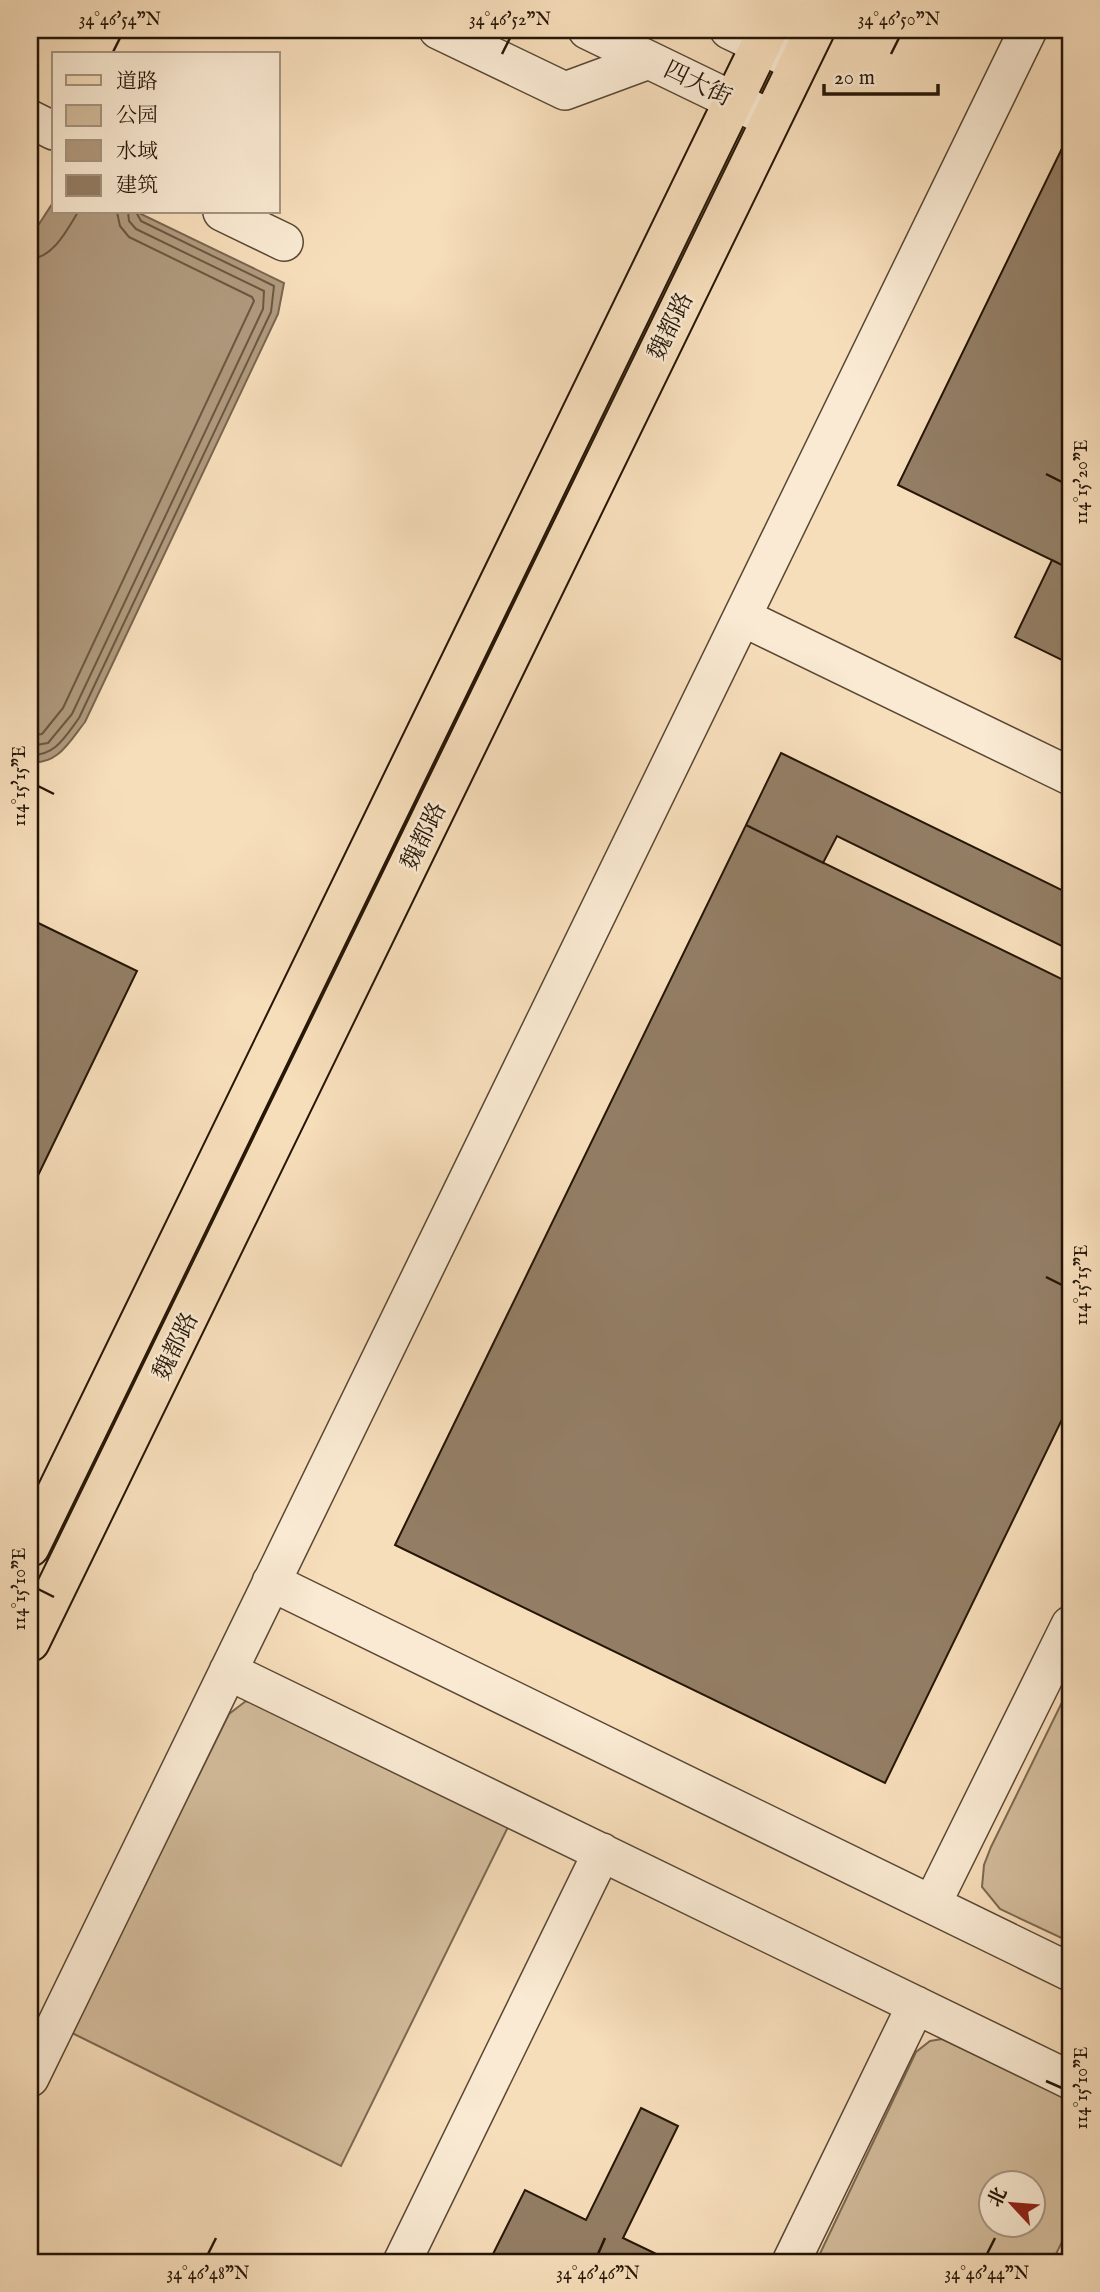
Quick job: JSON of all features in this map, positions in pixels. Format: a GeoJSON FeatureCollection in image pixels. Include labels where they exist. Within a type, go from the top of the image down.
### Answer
{"type":"FeatureCollection","features":[{"type":"Feature","properties":{"kind":"main road","name":"魏都路"},"geometry":{"type":"LineString","coordinates":[[30,1642],[815,30]]}},
{"type":"Feature","properties":{"kind":"main road","name":"魏都路"},"geometry":{"type":"LineString","coordinates":[[30,1547],[733,100],[752,35]]}},
{"type":"Feature","properties":{"kind":"street"},"geometry":{"type":"LineString","coordinates":[[438,30],[565,91],[649,60]]}},
{"type":"Feature","properties":{"kind":"street","name":"四大街"},"geometry":{"type":"LineString","coordinates":[[587,30],[771,119]]}},
{"type":"Feature","properties":{"kind":"street"},"geometry":{"type":"LineString","coordinates":[[30,2078],[1028,30]]}},
{"type":"Feature","properties":{"kind":"street"},"geometry":{"type":"LineString","coordinates":[[752,35],[798,63]]}},
{"type":"Feature","properties":{"kind":"street"},"geometry":{"type":"LineString","coordinates":[[30,119],[52,130]]}},
{"type":"Feature","properties":{"kind":"street"},"geometry":{"type":"LineString","coordinates":[[226,214],[284,242]]}},
{"type":"Feature","properties":{"kind":"street"},"geometry":{"type":"LineString","coordinates":[[742,617],[1070,776]]}},
{"type":"Feature","properties":{"kind":"street"},"geometry":{"type":"LineString","coordinates":[[271,1582],[1070,1972]]}},
{"type":"Feature","properties":{"kind":"street"},"geometry":{"type":"LineString","coordinates":[[932,1904],[1070,1625]]}},
{"type":"Feature","properties":{"kind":"street"},"geometry":{"type":"LineString","coordinates":[[228,1671],[1070,2080]]}},
{"type":"Feature","properties":{"kind":"street"},"geometry":{"type":"LineString","coordinates":[[402,2262],[602,1852]]}},
{"type":"Feature","properties":{"kind":"street"},"geometry":{"type":"LineString","coordinates":[[791,2262],[916,2005]]}},
{"type":"Feature","properties":{"kind":"green space"},"geometry":{"type":"Polygon","coordinates":[[[1070,1686],[1070,1942],[1000,1909],[982,1887],[984,1865],[991,1847],[1070,1686]]]}},
{"type":"Feature","properties":{"kind":"green space"},"geometry":{"type":"Polygon","coordinates":[[[246,1701],[259,1702],[509,1825],[341,2166],[72,2033],[229,1714],[246,1701]]]}},
{"type":"Feature","properties":{"kind":"green space"},"geometry":{"type":"Polygon","coordinates":[[[942,2039],[1070,2100],[1070,2226],[1052,2262],[816,2262],[916,2052],[930,2041],[942,2039]]]}},
{"type":"Feature","properties":{"kind":"water"},"geometry":{"type":"Polygon","coordinates":[[[52,204],[52,214],[141,214],[284,283],[278,314],[85,722],[62,751],[40,762],[30,762],[30,238],[52,204]]]}},
{"type":"Feature","properties":{"kind":"building"},"geometry":{"type":"Polygon","coordinates":[[[1070,132],[1070,569],[898,485],[1070,132]]]}},
{"type":"Feature","properties":{"kind":"building"},"geometry":{"type":"Polygon","coordinates":[[[1052,560],[1070,569],[1070,664],[1015,637],[1052,560]]]}},
{"type":"Feature","properties":{"kind":"building"},"geometry":{"type":"Polygon","coordinates":[[[781,753],[1070,894],[1070,950],[837,836],[823,863],[746,825],[781,753]]]}},
{"type":"Feature","properties":{"kind":"building"},"geometry":{"type":"Polygon","coordinates":[[[746,825],[1070,983],[1070,1403],[885,1783],[395,1545],[746,825]]]}},
{"type":"Feature","properties":{"kind":"building"},"geometry":{"type":"Polygon","coordinates":[[[30,919],[137,971],[30,1192],[30,919]]]}},
{"type":"Feature","properties":{"kind":"building"},"geometry":{"type":"Polygon","coordinates":[[[641,2108],[678,2126],[623,2238],[673,2262],[489,2262],[525,2190],[586,2220],[641,2108]]]}}]}
